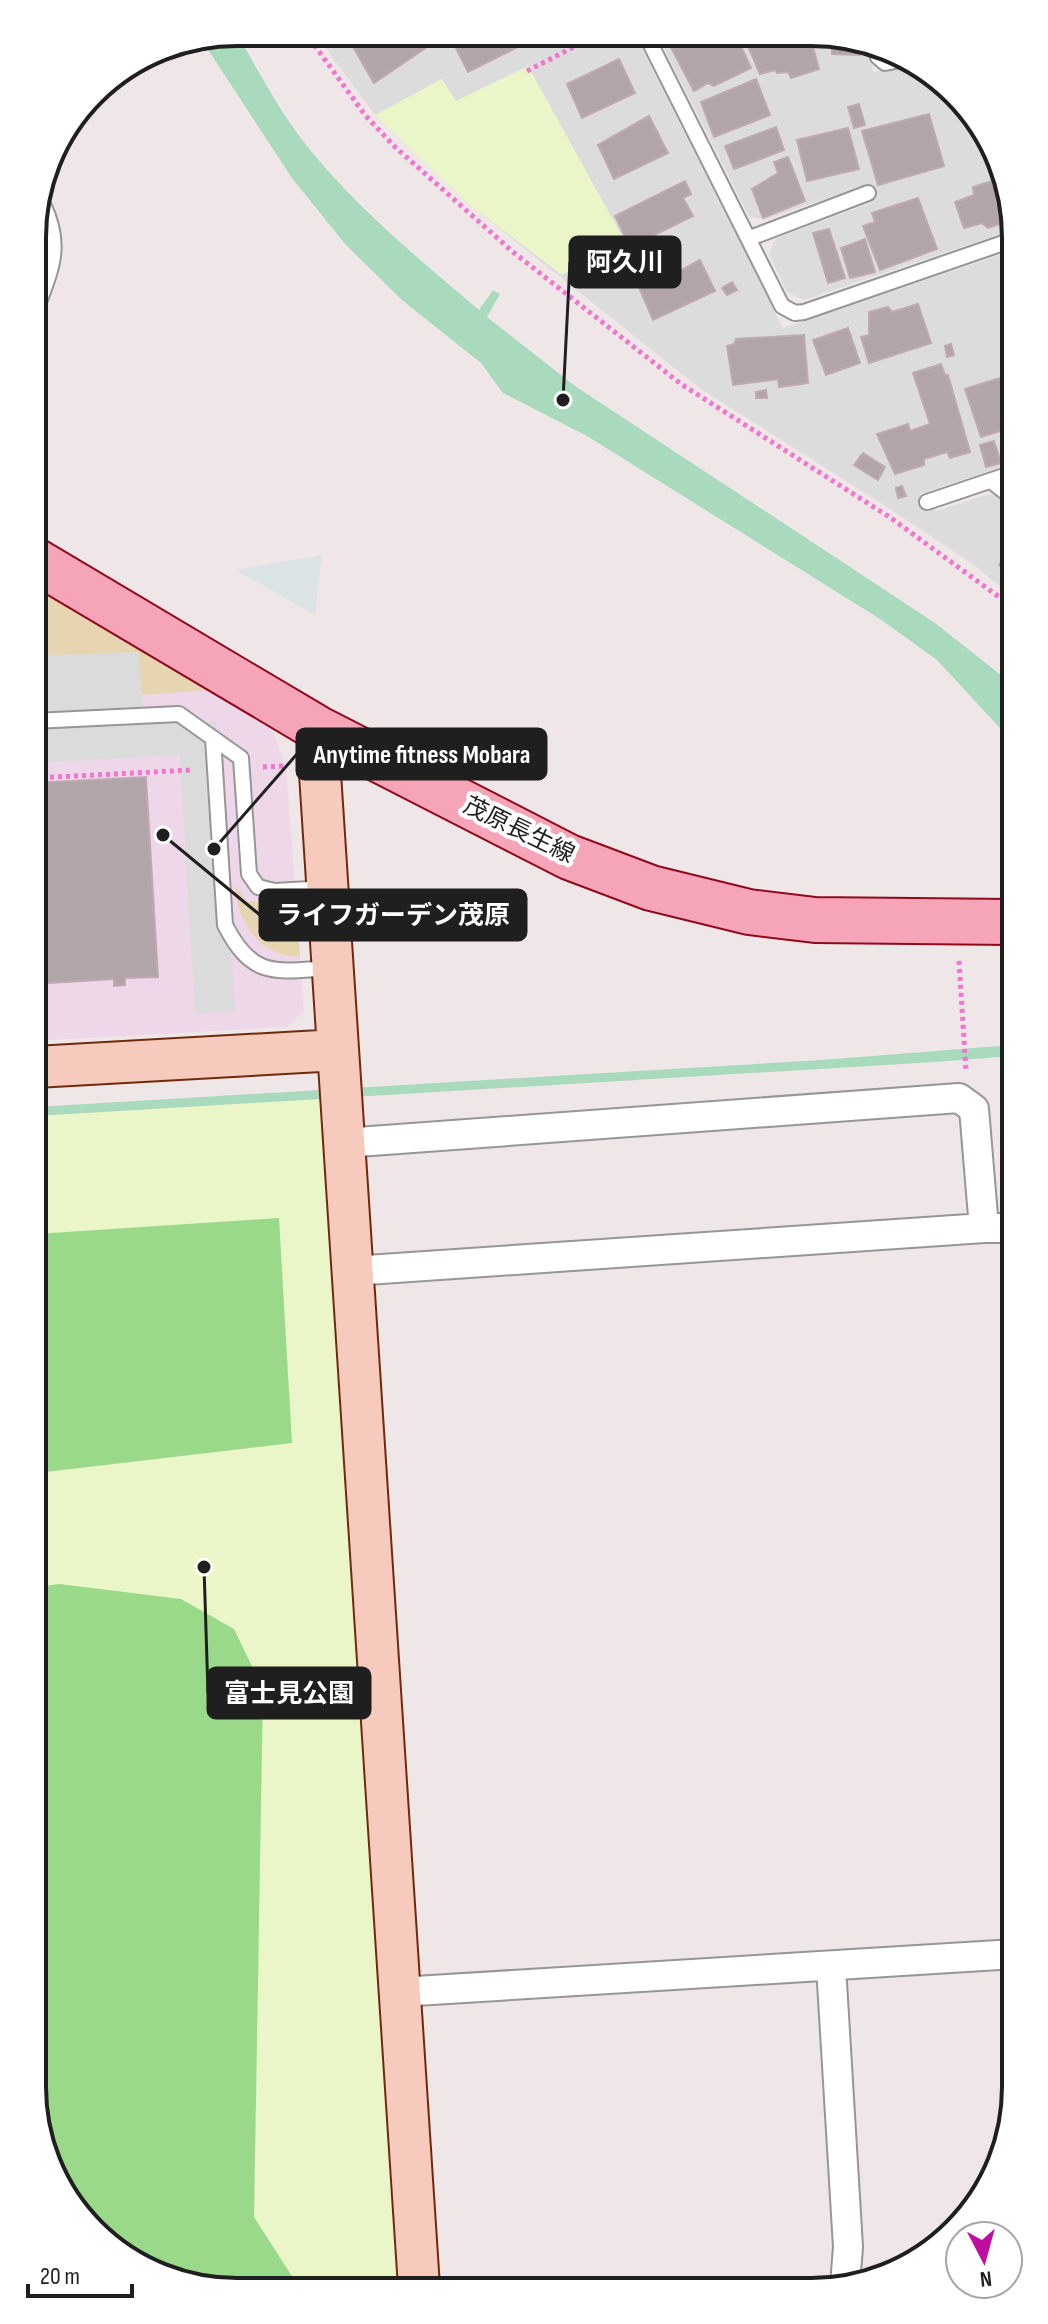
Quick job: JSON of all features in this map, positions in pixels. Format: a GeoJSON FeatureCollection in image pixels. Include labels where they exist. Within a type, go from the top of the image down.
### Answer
{"type":"FeatureCollection","features":[{"type":"Feature","properties":{"kind":"main road","name":"茂原長生線"},"geometry":{"type":"LineString","coordinates":[[46,567],[317,728],[569,857],[697,901],[815,920],[1002,922]]}},
{"type":"Feature","properties":{"kind":"street"},"geometry":{"type":"LineString","coordinates":[[46,226],[49,250],[46,259]]}},
{"type":"Feature","properties":{"kind":"street"},"geometry":{"type":"LineString","coordinates":[[317,728],[418,2278]]}},
{"type":"Feature","properties":{"kind":"street"},"geometry":{"type":"LineString","coordinates":[[46,1066],[338,1050]]}},
{"type":"Feature","properties":{"kind":"street"},"geometry":{"type":"LineString","coordinates":[[344,1143],[959,1098],[974,1109],[984,1228]]}},
{"type":"Feature","properties":{"kind":"street"},"geometry":{"type":"LineString","coordinates":[[352,1271],[1002,1228]]}},
{"type":"Feature","properties":{"kind":"street"},"geometry":{"type":"LineString","coordinates":[[399,1992],[1002,1955]]}},
{"type":"Feature","properties":{"kind":"street"},"geometry":{"type":"LineString","coordinates":[[831,1966],[848,2247],[846,2274]]}},
{"type":"Feature","properties":{"kind":"lane"},"geometry":{"type":"LineString","coordinates":[[652,46],[782,306],[795,313],[1002,243]]}},
{"type":"Feature","properties":{"kind":"lane"},"geometry":{"type":"LineString","coordinates":[[750,238],[868,193]]}},
{"type":"Feature","properties":{"kind":"lane"},"geometry":{"type":"LineString","coordinates":[[927,502],[1002,477]]}},
{"type":"Feature","properties":{"kind":"lane"},"geometry":{"type":"LineString","coordinates":[[991,481],[1002,490]]}},
{"type":"Feature","properties":{"kind":"lane"},"geometry":{"type":"LineString","coordinates":[[46,720],[179,714],[241,758],[249,874],[258,887],[275,891],[328,888]]}},
{"type":"Feature","properties":{"kind":"lane"},"geometry":{"type":"LineString","coordinates":[[213,738],[225,925],[239,952],[265,970],[333,968]]}},
{"type":"Feature","properties":{"kind":"path"},"geometry":{"type":"LineString","coordinates":[[315,46],[365,115],[394,146],[513,252],[681,384],[891,518],[1002,599]]}},
{"type":"Feature","properties":{"kind":"path"},"geometry":{"type":"LineString","coordinates":[[527,71],[576,46]]}},
{"type":"Feature","properties":{"kind":"path"},"geometry":{"type":"LineString","coordinates":[[255,767],[293,766]]}},
{"type":"Feature","properties":{"kind":"path"},"geometry":{"type":"LineString","coordinates":[[46,777],[200,770]]}},
{"type":"Feature","properties":{"kind":"path"},"geometry":{"type":"LineString","coordinates":[[958,948],[966,1069]]}},
{"type":"Feature","properties":{"kind":"shaded area"},"geometry":{"type":"Polygon","coordinates":[[[244,46],[300,137],[330,173],[391,234],[479,310],[493,290],[500,294],[487,317],[575,386],[935,623],[1002,676],[1002,730],[937,660],[880,619],[587,436],[503,393],[481,363],[402,300],[345,244],[292,178],[208,49],[244,46]]]}},
{"type":"Feature","properties":{"kind":"shaded area"},"geometry":{"type":"Polygon","coordinates":[[[324,46],[641,46],[783,328],[1002,254],[1002,467],[919,494],[936,511],[986,495],[994,495],[1002,502],[1002,588],[974,565],[884,505],[701,389],[470,205],[375,115],[324,46]]]}},
{"type":"Feature","properties":{"kind":"shaded area"},"geometry":{"type":"Polygon","coordinates":[[[663,46],[836,48],[871,56],[873,72],[895,66],[917,78],[946,102],[976,142],[995,188],[1002,233],[804,300],[787,292],[769,254],[776,238],[871,203],[866,184],[765,220],[749,216],[663,46]]]}},
{"type":"Feature","properties":{"kind":"shaded area"},"geometry":{"type":"Polygon","coordinates":[[[528,66],[623,238],[562,275],[470,205],[375,115],[442,79],[456,101],[528,66]]]}},
{"type":"Feature","properties":{"kind":"shaded area"},"geometry":{"type":"Polygon","coordinates":[[[322,555],[315,615],[236,570],[322,555]]]}},
{"type":"Feature","properties":{"kind":"shaded area"},"geometry":{"type":"Polygon","coordinates":[[[46,594],[272,728],[286,765],[304,1011],[287,1027],[46,1040],[46,594]]]}},
{"type":"Feature","properties":{"kind":"shaded area"},"geometry":{"type":"Polygon","coordinates":[[[46,594],[208,690],[142,695],[137,652],[46,656],[46,594]]]}},
{"type":"Feature","properties":{"kind":"shaded area"},"geometry":{"type":"Polygon","coordinates":[[[138,652],[145,724],[216,722],[235,1011],[195,1014],[180,755],[46,762],[46,656],[138,652]]]}},
{"type":"Feature","properties":{"kind":"shaded area"},"geometry":{"type":"Polygon","coordinates":[[[235,885],[246,901],[296,905],[300,956],[274,952],[253,935],[240,911],[235,885]]]}},
{"type":"Feature","properties":{"kind":"shaded area"},"geometry":{"type":"Polygon","coordinates":[[[1002,1046],[1002,1057],[935,1062],[46,1115],[46,1106],[821,1060],[1002,1046]]]}},
{"type":"Feature","properties":{"kind":"shaded area"},"geometry":{"type":"Polygon","coordinates":[[[341,1097],[418,2278],[225,2278],[176,2268],[131,2246],[93,2213],[72,2182],[53,2136],[46,2087],[46,1115],[341,1097]]]}},
{"type":"Feature","properties":{"kind":"green space"},"geometry":{"type":"Polygon","coordinates":[[[279,1218],[292,1443],[46,1472],[46,1233],[279,1218]]]}},
{"type":"Feature","properties":{"kind":"green space"},"geometry":{"type":"Polygon","coordinates":[[[59,1584],[181,1599],[234,1629],[263,1689],[254,2217],[293,2278],[225,2278],[176,2268],[153,2258],[111,2231],[93,2213],[78,2193],[61,2160],[48,2112],[46,2087],[46,1586],[59,1584]]]}},
{"type":"Feature","properties":{"kind":"building"},"geometry":{"type":"Polygon","coordinates":[[[353,46],[426,46],[427,47],[374,83],[353,46]]]}},
{"type":"Feature","properties":{"kind":"building"},"geometry":{"type":"Polygon","coordinates":[[[455,46],[520,46],[468,72],[455,46]]]}},
{"type":"Feature","properties":{"kind":"building"},"geometry":{"type":"Polygon","coordinates":[[[670,46],[741,46],[751,68],[714,86],[708,83],[694,91],[670,46]]]}},
{"type":"Feature","properties":{"kind":"building"},"geometry":{"type":"Polygon","coordinates":[[[748,46],[813,46],[819,69],[791,78],[788,72],[777,73],[775,70],[760,74],[748,46]]]}},
{"type":"Feature","properties":{"kind":"building"},"geometry":{"type":"Polygon","coordinates":[[[832,48],[860,55],[832,54],[832,48]]]}},
{"type":"Feature","properties":{"kind":"building"},"geometry":{"type":"Polygon","coordinates":[[[619,59],[635,93],[582,118],[567,84],[619,59]]]}},
{"type":"Feature","properties":{"kind":"building"},"geometry":{"type":"Polygon","coordinates":[[[756,79],[770,115],[714,137],[701,102],[756,79]]]}},
{"type":"Feature","properties":{"kind":"building"},"geometry":{"type":"Polygon","coordinates":[[[859,104],[865,125],[854,128],[848,107],[859,104]]]}},
{"type":"Feature","properties":{"kind":"building"},"geometry":{"type":"Polygon","coordinates":[[[929,114],[944,166],[878,185],[862,131],[929,114]]]}},
{"type":"Feature","properties":{"kind":"building"},"geometry":{"type":"Polygon","coordinates":[[[649,116],[668,153],[614,179],[598,145],[649,116]]]}},
{"type":"Feature","properties":{"kind":"building"},"geometry":{"type":"Polygon","coordinates":[[[776,127],[784,150],[734,169],[725,146],[776,127]]]}},
{"type":"Feature","properties":{"kind":"building"},"geometry":{"type":"Polygon","coordinates":[[[848,128],[859,169],[807,181],[797,140],[848,128]]]}},
{"type":"Feature","properties":{"kind":"building"},"geometry":{"type":"Polygon","coordinates":[[[788,157],[805,201],[763,218],[752,189],[778,173],[774,162],[788,157]]]}},
{"type":"Feature","properties":{"kind":"building"},"geometry":{"type":"Polygon","coordinates":[[[685,181],[691,194],[683,198],[693,216],[630,247],[615,216],[685,181]]]}},
{"type":"Feature","properties":{"kind":"building"},"geometry":{"type":"Polygon","coordinates":[[[993,181],[1001,224],[988,228],[982,223],[964,228],[955,202],[974,195],[973,187],[993,181]]]}},
{"type":"Feature","properties":{"kind":"building"},"geometry":{"type":"Polygon","coordinates":[[[918,198],[937,249],[880,270],[863,226],[875,222],[872,213],[918,198]]]}},
{"type":"Feature","properties":{"kind":"building"},"geometry":{"type":"Polygon","coordinates":[[[829,229],[845,278],[828,283],[813,233],[829,229]]]}},
{"type":"Feature","properties":{"kind":"building"},"geometry":{"type":"Polygon","coordinates":[[[865,239],[875,272],[850,278],[841,248],[865,239]]]}},
{"type":"Feature","properties":{"kind":"building"},"geometry":{"type":"Polygon","coordinates":[[[700,260],[715,291],[653,320],[638,285],[667,272],[668,267],[677,265],[680,271],[700,260]]]}},
{"type":"Feature","properties":{"kind":"building"},"geometry":{"type":"Polygon","coordinates":[[[732,282],[737,290],[727,295],[722,288],[732,282]]]}},
{"type":"Feature","properties":{"kind":"building"},"geometry":{"type":"Polygon","coordinates":[[[918,304],[931,343],[869,363],[861,337],[869,335],[869,312],[888,307],[892,312],[918,304]]]}},
{"type":"Feature","properties":{"kind":"building"},"geometry":{"type":"Polygon","coordinates":[[[848,328],[860,363],[826,375],[813,340],[848,328]]]}},
{"type":"Feature","properties":{"kind":"building"},"geometry":{"type":"Polygon","coordinates":[[[804,335],[808,383],[779,387],[778,379],[733,385],[727,346],[734,344],[736,339],[804,335]]]}},
{"type":"Feature","properties":{"kind":"building"},"geometry":{"type":"Polygon","coordinates":[[[951,344],[954,355],[947,357],[945,346],[951,344]]]}},
{"type":"Feature","properties":{"kind":"building"},"geometry":{"type":"Polygon","coordinates":[[[941,364],[945,375],[948,375],[970,452],[950,458],[947,452],[924,459],[924,465],[895,474],[877,434],[908,424],[910,431],[930,424],[913,373],[941,364]]]}},
{"type":"Feature","properties":{"kind":"building"},"geometry":{"type":"Polygon","coordinates":[[[1002,377],[1002,430],[981,437],[965,389],[1002,377]]]}},
{"type":"Feature","properties":{"kind":"building"},"geometry":{"type":"Polygon","coordinates":[[[766,390],[767,398],[756,398],[756,392],[766,390]]]}},
{"type":"Feature","properties":{"kind":"building"},"geometry":{"type":"Polygon","coordinates":[[[994,441],[1001,463],[986,467],[980,445],[994,441]]]}},
{"type":"Feature","properties":{"kind":"building"},"geometry":{"type":"Polygon","coordinates":[[[863,453],[885,467],[878,480],[854,465],[863,453]]]}},
{"type":"Feature","properties":{"kind":"building"},"geometry":{"type":"Polygon","coordinates":[[[902,486],[906,496],[898,498],[896,488],[902,486]]]}},
{"type":"Feature","properties":{"kind":"building"},"geometry":{"type":"Polygon","coordinates":[[[146,777],[158,977],[125,978],[125,985],[114,986],[114,979],[46,983],[46,782],[146,777]]]}},
{"type":"Feature","properties":{"kind":"place","name":"阿久川"},"geometry":{"type":"Point","coordinates":[563,400]}},
{"type":"Feature","properties":{"kind":"place","name":"ライフガーデン茂原"},"geometry":{"type":"Point","coordinates":[163,835]}},
{"type":"Feature","properties":{"kind":"place","name":"Anytime fitness Mobara"},"geometry":{"type":"Point","coordinates":[214,849]}},
{"type":"Feature","properties":{"kind":"place","name":"富士見公園"},"geometry":{"type":"Point","coordinates":[204,1567]}}]}
